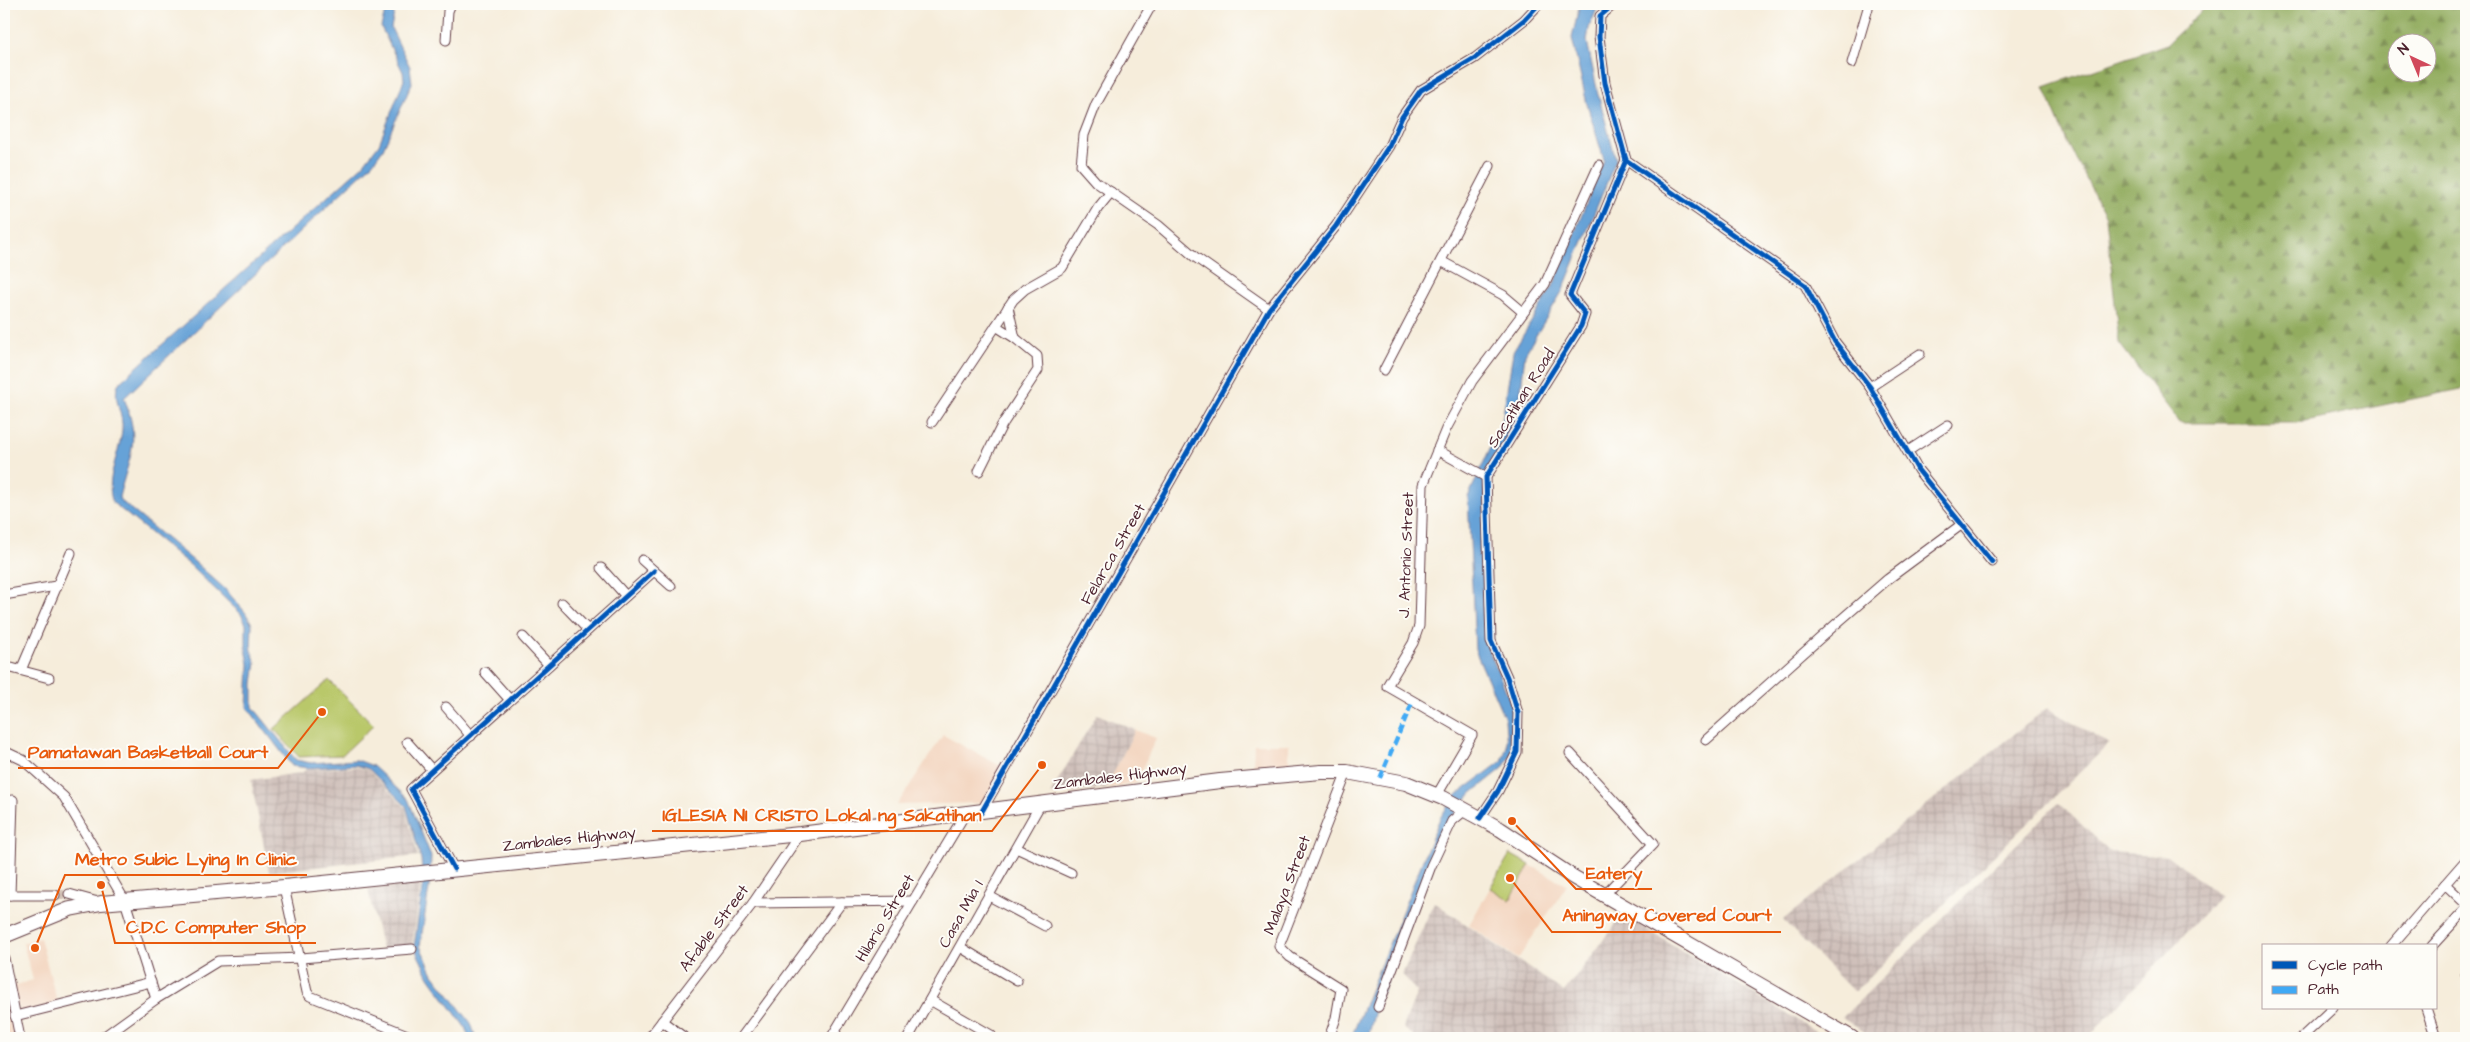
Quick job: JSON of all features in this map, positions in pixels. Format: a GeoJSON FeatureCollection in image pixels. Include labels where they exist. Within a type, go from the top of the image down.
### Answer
{"type":"FeatureCollection","features":[{"type":"Feature","properties":{"kind":"main road","name":"Zambales Highway"},"geometry":{"type":"LineString","coordinates":[[4,936],[70,909],[101,903],[284,887],[800,834],[1220,781],[1321,772],[1347,772],[1406,783],[1463,809],[1852,1038]]}},
{"type":"Feature","properties":{"kind":"street"},"geometry":{"type":"LineString","coordinates":[[446,40],[448,11],[451,4]]}},
{"type":"Feature","properties":{"kind":"street"},"geometry":{"type":"LineString","coordinates":[[1152,4],[1096,104],[1084,135],[1080,165],[1096,182],[1158,225],[1195,256],[1270,308]]}},
{"type":"Feature","properties":{"kind":"street","name":"Felarca Street"},"geometry":{"type":"LineString","coordinates":[[980,812],[1270,308],[1336,226],[1390,146],[1402,117],[1421,90],[1475,58],[1518,24],[1539,4]]}},
{"type":"Feature","properties":{"kind":"street"},"geometry":{"type":"LineString","coordinates":[[1614,4],[1600,16],[1599,37],[1605,82],[1626,160],[1805,285],[1835,342],[1870,387],[1918,470],[1992,562]]}},
{"type":"Feature","properties":{"kind":"street"},"geometry":{"type":"LineString","coordinates":[[1852,63],[1868,8],[1867,4]]}},
{"type":"Feature","properties":{"kind":"street","name":"Sacatihan Road"},"geometry":{"type":"LineString","coordinates":[[1486,477],[1581,326],[1585,314],[1570,295],[1626,160]]}},
{"type":"Feature","properties":{"kind":"street","name":"J. Antonio Street"},"geometry":{"type":"LineString","coordinates":[[1440,797],[1472,735],[1387,686],[1413,643],[1419,626],[1423,485],[1472,380],[1545,284],[1599,165]]}},
{"type":"Feature","properties":{"kind":"street"},"geometry":{"type":"LineString","coordinates":[[1384,370],[1490,166]]}},
{"type":"Feature","properties":{"kind":"street"},"geometry":{"type":"LineString","coordinates":[[932,422],[1008,307],[1025,290],[1062,268],[1098,208],[1111,192]]}},
{"type":"Feature","properties":{"kind":"street"},"geometry":{"type":"LineString","coordinates":[[1441,261],[1504,295],[1523,312]]}},
{"type":"Feature","properties":{"kind":"street"},"geometry":{"type":"LineString","coordinates":[[1008,307],[1015,338]]}},
{"type":"Feature","properties":{"kind":"street"},"geometry":{"type":"LineString","coordinates":[[979,471],[1002,425],[1038,370],[1037,356],[1015,338],[996,326]]}},
{"type":"Feature","properties":{"kind":"street"},"geometry":{"type":"LineString","coordinates":[[1870,387],[1920,354]]}},
{"type":"Feature","properties":{"kind":"street"},"geometry":{"type":"LineString","coordinates":[[1908,451],[1948,425]]}},
{"type":"Feature","properties":{"kind":"street"},"geometry":{"type":"LineString","coordinates":[[1438,450],[1486,477],[1490,641],[1507,676],[1518,713],[1517,752],[1498,791],[1480,818]]}},
{"type":"Feature","properties":{"kind":"street"},"geometry":{"type":"LineString","coordinates":[[1706,740],[1888,579],[1961,525]]}},
{"type":"Feature","properties":{"kind":"street"},"geometry":{"type":"LineString","coordinates":[[21,670],[71,553]]}},
{"type":"Feature","properties":{"kind":"street"},"geometry":{"type":"LineString","coordinates":[[642,560],[671,586]]}},
{"type":"Feature","properties":{"kind":"street"},"geometry":{"type":"LineString","coordinates":[[601,568],[626,596]]}},
{"type":"Feature","properties":{"kind":"street"},"geometry":{"type":"LineString","coordinates":[[454,869],[411,789],[654,570]]}},
{"type":"Feature","properties":{"kind":"street"},"geometry":{"type":"LineString","coordinates":[[4,595],[56,586]]}},
{"type":"Feature","properties":{"kind":"street"},"geometry":{"type":"LineString","coordinates":[[562,603],[588,630]]}},
{"type":"Feature","properties":{"kind":"street"},"geometry":{"type":"LineString","coordinates":[[523,638],[549,665]]}},
{"type":"Feature","properties":{"kind":"street"},"geometry":{"type":"LineString","coordinates":[[4,666],[49,678]]}},
{"type":"Feature","properties":{"kind":"street"},"geometry":{"type":"LineString","coordinates":[[486,672],[510,700]]}},
{"type":"Feature","properties":{"kind":"street"},"geometry":{"type":"LineString","coordinates":[[446,708],[470,736]]}},
{"type":"Feature","properties":{"kind":"street"},"geometry":{"type":"LineString","coordinates":[[407,742],[432,770]]}},
{"type":"Feature","properties":{"kind":"street"},"geometry":{"type":"LineString","coordinates":[[4,751],[23,760],[64,797],[125,901],[156,999]]}},
{"type":"Feature","properties":{"kind":"street"},"geometry":{"type":"LineString","coordinates":[[1570,753],[1653,844],[1605,894]]}},
{"type":"Feature","properties":{"kind":"street","name":"Malaya Street"},"geometry":{"type":"LineString","coordinates":[[1329,1038],[1336,1018],[1341,989],[1290,958],[1279,946],[1347,772]]}},
{"type":"Feature","properties":{"kind":"street"},"geometry":{"type":"LineString","coordinates":[[9,800],[7,895],[55,895]]}},
{"type":"Feature","properties":{"kind":"street","name":"Casa Mia 1"},"geometry":{"type":"LineString","coordinates":[[908,1038],[1040,804]]}},
{"type":"Feature","properties":{"kind":"street"},"geometry":{"type":"LineString","coordinates":[[1378,1008],[1431,866],[1452,821],[1463,809]]}},
{"type":"Feature","properties":{"kind":"street","name":"Hilario Street"},"geometry":{"type":"LineString","coordinates":[[831,1038],[965,814]]}},
{"type":"Feature","properties":{"kind":"street","name":"Afable Street"},"geometry":{"type":"LineString","coordinates":[[650,1038],[753,903],[800,834]]}},
{"type":"Feature","properties":{"kind":"street"},"geometry":{"type":"LineString","coordinates":[[1016,848],[1072,873]]}},
{"type":"Feature","properties":{"kind":"street"},"geometry":{"type":"LineString","coordinates":[[2393,944],[2466,860]]}},
{"type":"Feature","properties":{"kind":"street"},"geometry":{"type":"LineString","coordinates":[[2445,884],[2466,904]]}},
{"type":"Feature","properties":{"kind":"street"},"geometry":{"type":"LineString","coordinates":[[284,887],[307,992],[310,996],[415,1038]]}},
{"type":"Feature","properties":{"kind":"street"},"geometry":{"type":"LineString","coordinates":[[69,894],[101,903]]}},
{"type":"Feature","properties":{"kind":"street"},"geometry":{"type":"LineString","coordinates":[[988,896],[1045,926]]}},
{"type":"Feature","properties":{"kind":"street"},"geometry":{"type":"LineString","coordinates":[[753,903],[913,901]]}},
{"type":"Feature","properties":{"kind":"street"},"geometry":{"type":"LineString","coordinates":[[741,1038],[842,902]]}},
{"type":"Feature","properties":{"kind":"street"},"geometry":{"type":"LineString","coordinates":[[2434,944],[2466,909]]}},
{"type":"Feature","properties":{"kind":"street"},"geometry":{"type":"LineString","coordinates":[[960,947],[1017,981]]}},
{"type":"Feature","properties":{"kind":"street"},"geometry":{"type":"LineString","coordinates":[[102,1038],[156,999],[218,961],[301,958],[412,949]]}},
{"type":"Feature","properties":{"kind":"street"},"geometry":{"type":"LineString","coordinates":[[4,958],[20,1038]]}},
{"type":"Feature","properties":{"kind":"street"},"geometry":{"type":"LineString","coordinates":[[15,1016],[151,982]]}},
{"type":"Feature","properties":{"kind":"street"},"geometry":{"type":"LineString","coordinates":[[930,1000],[991,1035]]}},
{"type":"Feature","properties":{"kind":"street"},"geometry":{"type":"LineString","coordinates":[[2301,1038],[2331,1010]]}},
{"type":"Feature","properties":{"kind":"street"},"geometry":{"type":"LineString","coordinates":[[2427,1010],[2436,1038]]}},
{"type":"Feature","properties":{"kind":"street"},"geometry":{"type":"LineString","coordinates":[[662,1021],[685,1038]]}},
{"type":"Feature","properties":{"kind":"shaded area"},"geometry":{"type":"Polygon","coordinates":[[[2047,708],[2109,744],[1854,992],[1783,920],[2047,708]]]}},
{"type":"Feature","properties":{"kind":"shaded area"},"geometry":{"type":"Polygon","coordinates":[[[1097,714],[1135,730],[1106,788],[1050,794],[1097,714]]]}},
{"type":"Feature","properties":{"kind":"shaded area"},"geometry":{"type":"Polygon","coordinates":[[[1135,730],[1156,738],[1135,784],[1106,788],[1135,730]]]}},
{"type":"Feature","properties":{"kind":"shaded area"},"geometry":{"type":"Polygon","coordinates":[[[943,735],[1006,769],[985,803],[897,805],[943,735]]]}},
{"type":"Feature","properties":{"kind":"shaded area"},"geometry":{"type":"Polygon","coordinates":[[[1254,744],[1289,744],[1289,770],[1253,773],[1254,744]]]}},
{"type":"Feature","properties":{"kind":"shaded area"},"geometry":{"type":"Polygon","coordinates":[[[356,767],[369,770],[405,807],[418,856],[269,872],[251,780],[300,773],[308,769],[356,767]]]}},
{"type":"Feature","properties":{"kind":"shaded area"},"geometry":{"type":"Polygon","coordinates":[[[2058,803],[2111,852],[2168,856],[2220,896],[2088,1038],[1874,1038],[1842,1018],[2058,803]]]}},
{"type":"Feature","properties":{"kind":"shaded area"},"geometry":{"type":"Polygon","coordinates":[[[1530,865],[1567,885],[1518,959],[1469,925],[1490,888],[1510,900],[1530,865]]]}},
{"type":"Feature","properties":{"kind":"shaded area"},"geometry":{"type":"Polygon","coordinates":[[[421,884],[412,947],[382,950],[368,890],[421,884]]]}},
{"type":"Feature","properties":{"kind":"shaded area"},"geometry":{"type":"Polygon","coordinates":[[[1434,902],[1564,992],[1623,915],[1827,1038],[1417,1038],[1403,1028],[1417,992],[1402,975],[1434,902]]]}},
{"type":"Feature","properties":{"kind":"shaded area"},"geometry":{"type":"Polygon","coordinates":[[[40,938],[58,1005],[20,1016],[13,986],[33,980],[23,943],[40,938]]]}},
{"type":"Feature","properties":{"kind":"shaded area"},"geometry":{"type":"Polygon","coordinates":[[[10,1004],[17,1038],[4,1038],[4,1006],[10,1004]]]}},
{"type":"Feature","properties":{"kind":"green space"},"geometry":{"type":"Polygon","coordinates":[[[2209,4],[2466,4],[2466,388],[2296,423],[2180,423],[2119,343],[2106,217],[2067,142],[2044,87],[2167,44],[2209,4]]]}},
{"type":"Feature","properties":{"kind":"green space"},"geometry":{"type":"Polygon","coordinates":[[[329,680],[374,725],[342,755],[299,757],[274,729],[329,680]]]}},
{"type":"Feature","properties":{"kind":"green space"},"geometry":{"type":"Polygon","coordinates":[[[1510,854],[1530,865],[1510,900],[1490,888],[1510,854]]]}},
{"type":"Feature","properties":{"kind":"water"},"geometry":{"type":"Polygon","coordinates":[[[387,4],[396,4],[391,28],[410,67],[412,83],[383,149],[372,164],[124,398],[133,437],[130,458],[119,497],[120,500],[225,589],[245,612],[252,624],[251,649],[256,663],[253,683],[253,707],[296,760],[311,763],[357,760],[373,766],[408,799],[431,856],[430,882],[420,946],[433,974],[471,1023],[476,1038],[469,1038],[465,1027],[429,977],[414,947],[423,883],[421,859],[406,806],[369,769],[356,765],[309,768],[292,766],[247,707],[249,664],[246,649],[246,624],[241,614],[190,565],[113,503],[110,485],[122,430],[116,395],[118,384],[363,165],[379,144],[404,80],[403,72],[381,27],[387,4]]]}},
{"type":"Feature","properties":{"kind":"water"},"geometry":{"type":"Polygon","coordinates":[[[1580,4],[1599,4],[1589,28],[1587,41],[1598,94],[1616,160],[1563,290],[1525,354],[1517,425],[1485,488],[1486,643],[1516,715],[1514,751],[1502,769],[1472,793],[1448,822],[1374,1014],[1368,1038],[1351,1038],[1440,818],[1454,797],[1502,761],[1507,746],[1505,719],[1475,650],[1468,497],[1502,422],[1513,352],[1554,284],[1604,160],[1587,104],[1572,38],[1580,4]]]}},
{"type":"Feature","properties":{"kind":"tunnel"},"geometry":{"type":"LineString","coordinates":[[55,895],[69,894]]}},
{"type":"Feature","properties":{"kind":"marked path"},"geometry":{"type":"LineString","coordinates":[[1380,778],[1413,701]]}},
{"type":"Feature","properties":{"kind":"cycle path"},"geometry":{"type":"LineString","coordinates":[[981,813],[1269,309],[1336,226],[1389,146],[1402,117],[1421,90],[1475,58],[1524,20],[1539,4]]}},
{"type":"Feature","properties":{"kind":"cycle path"},"geometry":{"type":"LineString","coordinates":[[1480,818],[1498,791],[1517,752],[1518,713],[1507,677],[1491,641],[1486,477],[1581,326],[1585,314],[1570,295],[1626,160],[1605,83],[1599,37],[1600,16],[1614,4]]}},
{"type":"Feature","properties":{"kind":"cycle path"},"geometry":{"type":"LineString","coordinates":[[1626,160],[1805,285],[1835,342],[1870,387],[1918,470],[1992,562]]}},
{"type":"Feature","properties":{"kind":"cycle path"},"geometry":{"type":"LineString","coordinates":[[454,869],[411,789],[654,571]]}},
{"type":"Feature","properties":{"kind":"place","name":"Pamatawan Basketball Court"},"geometry":{"type":"Point","coordinates":[322,712]}},
{"type":"Feature","properties":{"kind":"place","name":"IGLESIA NI CRISTO Lokal ng Sakatihan"},"geometry":{"type":"Point","coordinates":[1042,765]}},
{"type":"Feature","properties":{"kind":"place","name":"Eatery"},"geometry":{"type":"Point","coordinates":[1512,821]}},
{"type":"Feature","properties":{"kind":"place","name":"Aningway Covered Court"},"geometry":{"type":"Point","coordinates":[1510,878]}},
{"type":"Feature","properties":{"kind":"place","name":"C.D.C Computer Shop"},"geometry":{"type":"Point","coordinates":[101,885]}},
{"type":"Feature","properties":{"kind":"place","name":"Metro Subic Lying In Clinic"},"geometry":{"type":"Point","coordinates":[35,948]}}]}
